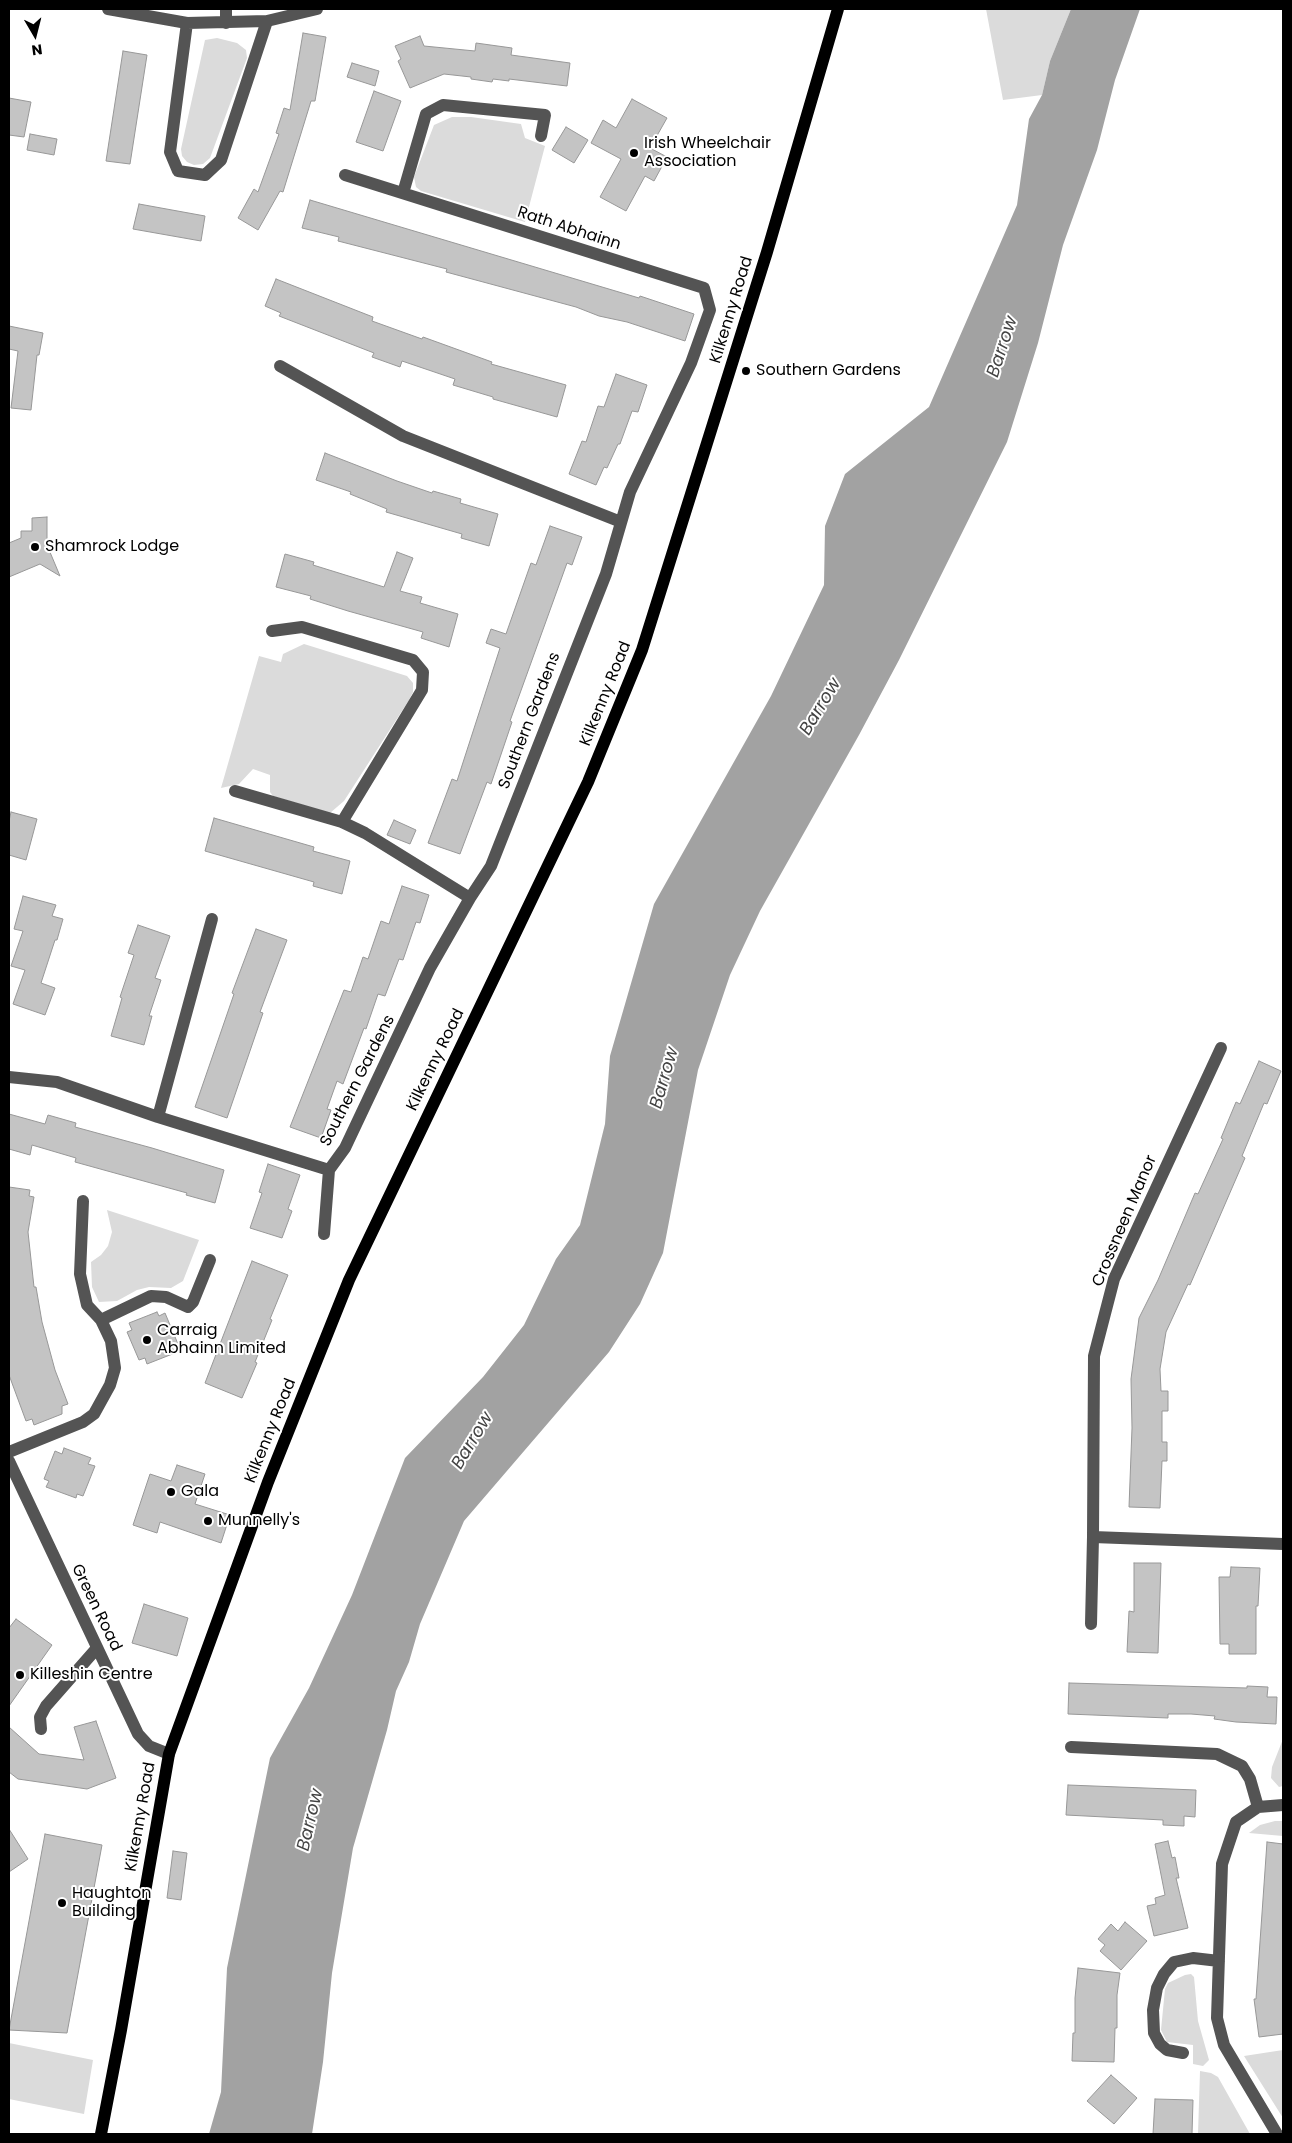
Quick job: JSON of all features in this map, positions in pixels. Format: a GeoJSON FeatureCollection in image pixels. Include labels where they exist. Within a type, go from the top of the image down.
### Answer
{"type":"FeatureCollection","features":[{"type":"Feature","properties":{"kind":"main road","name":"Kilkenny Road"},"geometry":{"type":"LineString","coordinates":[[101,2134],[123,2020],[169,1754],[265,1491],[349,1280],[588,782],[642,650],[767,252],[838,9]]}},
{"type":"Feature","properties":{"kind":"street"},"geometry":{"type":"LineString","coordinates":[[108,9],[187,23],[268,21],[317,9]]}},
{"type":"Feature","properties":{"kind":"street"},"geometry":{"type":"LineString","coordinates":[[226,9],[226,23]]}},
{"type":"Feature","properties":{"kind":"street"},"geometry":{"type":"LineString","coordinates":[[187,23],[170,152],[178,170],[205,175],[221,160],[268,21]]}},
{"type":"Feature","properties":{"kind":"street"},"geometry":{"type":"LineString","coordinates":[[403,193],[426,114],[443,105],[545,115],[541,136]]}},
{"type":"Feature","properties":{"kind":"street","name":"Rath Abhainn"},"geometry":{"type":"LineString","coordinates":[[346,175],[704,288],[710,310]]}},
{"type":"Feature","properties":{"kind":"street","name":"Southern Gardens"},"geometry":{"type":"LineString","coordinates":[[324,1234],[329,1170],[345,1148],[430,968],[470,898],[491,866],[606,574],[630,492],[691,363],[710,310]]}},
{"type":"Feature","properties":{"kind":"street"},"geometry":{"type":"LineString","coordinates":[[280,366],[403,436],[621,522]]}},
{"type":"Feature","properties":{"kind":"street"},"geometry":{"type":"LineString","coordinates":[[272,631],[302,627],[413,660],[423,672],[422,690],[342,822]]}},
{"type":"Feature","properties":{"kind":"street"},"geometry":{"type":"LineString","coordinates":[[235,791],[342,822],[365,833],[470,898]]}},
{"type":"Feature","properties":{"kind":"street"},"geometry":{"type":"LineString","coordinates":[[158,1117],[212,919]]}},
{"type":"Feature","properties":{"kind":"street","name":"Crossneen Manor"},"geometry":{"type":"LineString","coordinates":[[1091,1624],[1094,1356],[1114,1279],[1221,1048]]}},
{"type":"Feature","properties":{"kind":"street","name":"Southern Gardens"},"geometry":{"type":"LineString","coordinates":[[9,1078],[56,1082],[158,1117],[329,1170]]}},
{"type":"Feature","properties":{"kind":"street"},"geometry":{"type":"LineString","coordinates":[[9,1452],[83,1422],[94,1414],[110,1385],[115,1368],[111,1342],[102,1320],[87,1304],[80,1274],[83,1201]]}},
{"type":"Feature","properties":{"kind":"street"},"geometry":{"type":"LineString","coordinates":[[102,1320],[151,1296],[166,1297],[188,1306],[193,1302],[210,1260]]}},
{"type":"Feature","properties":{"kind":"street","name":"Green Road"},"geometry":{"type":"LineString","coordinates":[[9,1462],[138,1734],[149,1746],[169,1754]]}},
{"type":"Feature","properties":{"kind":"street"},"geometry":{"type":"LineString","coordinates":[[1093,1536],[1283,1544]]}},
{"type":"Feature","properties":{"kind":"street"},"geometry":{"type":"LineString","coordinates":[[41,1729],[40,1717],[46,1706],[97,1648]]}},
{"type":"Feature","properties":{"kind":"street"},"geometry":{"type":"LineString","coordinates":[[1071,1747],[1218,1754],[1242,1766],[1250,1780],[1258,1807]]}},
{"type":"Feature","properties":{"kind":"street"},"geometry":{"type":"LineString","coordinates":[[1277,2134],[1224,2045],[1217,2018],[1222,1864],[1236,1822],[1258,1807],[1283,1805]]}},
{"type":"Feature","properties":{"kind":"street"},"geometry":{"type":"LineString","coordinates":[[1183,2053],[1167,2050],[1160,2044],[1154,2033],[1153,2010],[1156,1988],[1174,1962],[1194,1958],[1220,1960]]}},
{"type":"Feature","properties":{"kind":"shaded area"},"geometry":{"type":"Polygon","coordinates":[[[986,9],[1071,9],[1050,61],[1042,95],[1003,100],[986,9]]]}},
{"type":"Feature","properties":{"kind":"shaded area"},"geometry":{"type":"Polygon","coordinates":[[[217,38],[237,43],[246,50],[247,58],[210,158],[203,164],[194,165],[187,162],[182,156],[181,149],[205,40],[217,38]]]}},
{"type":"Feature","properties":{"kind":"shaded area"},"geometry":{"type":"Polygon","coordinates":[[[452,117],[471,117],[521,124],[525,138],[545,146],[525,222],[421,191],[416,187],[414,177],[434,125],[452,117]]]}},
{"type":"Feature","properties":{"kind":"shaded area"},"geometry":{"type":"Polygon","coordinates":[[[304,644],[407,676],[413,683],[413,692],[409,700],[344,801],[330,813],[273,796],[270,792],[270,775],[253,769],[239,784],[221,788],[259,656],[281,662],[283,654],[304,644]]]}},
{"type":"Feature","properties":{"kind":"shaded area"},"geometry":{"type":"Polygon","coordinates":[[[107,1210],[199,1240],[183,1281],[171,1288],[149,1287],[137,1290],[117,1301],[99,1302],[92,1287],[91,1262],[101,1255],[108,1246],[112,1232],[107,1210]]]}},
{"type":"Feature","properties":{"kind":"shaded area"},"geometry":{"type":"Polygon","coordinates":[[[1283,1739],[1283,1786],[1279,1787],[1271,1778],[1272,1767],[1283,1739]]]}},
{"type":"Feature","properties":{"kind":"shaded area"},"geometry":{"type":"Polygon","coordinates":[[[1283,1821],[1283,1836],[1249,1833],[1260,1825],[1283,1821]]]}},
{"type":"Feature","properties":{"kind":"shaded area"},"geometry":{"type":"Polygon","coordinates":[[[1191,1974],[1194,1977],[1198,2021],[1209,2060],[1203,2066],[1193,2064],[1193,2045],[1167,2042],[1161,2030],[1165,1989],[1168,1983],[1191,1974]]]}},
{"type":"Feature","properties":{"kind":"shaded area"},"geometry":{"type":"Polygon","coordinates":[[[9,2043],[93,2060],[84,2114],[9,2099],[9,2043]]]}},
{"type":"Feature","properties":{"kind":"shaded area"},"geometry":{"type":"Polygon","coordinates":[[[1283,2050],[1283,2118],[1244,2056],[1283,2050]]]}},
{"type":"Feature","properties":{"kind":"shaded area"},"geometry":{"type":"Polygon","coordinates":[[[1200,2071],[1211,2073],[1218,2077],[1250,2134],[1198,2134],[1200,2071]]]}},
{"type":"Feature","properties":{"kind":"water","name":"Barrow"},"geometry":{"type":"Polygon","coordinates":[[[1071,9],[1140,9],[1115,80],[1097,150],[1063,245],[1038,343],[1007,442],[899,660],[760,911],[730,975],[698,1070],[663,1253],[640,1304],[609,1352],[464,1521],[420,1624],[409,1662],[396,1691],[387,1730],[353,1848],[332,1973],[323,2062],[312,2134],[209,2134],[221,2092],[227,1968],[270,1758],[309,1688],[352,1595],[405,1458],[483,1377],[524,1325],[556,1259],[580,1225],[605,1124],[610,1056],[654,904],[771,696],[824,585],[825,526],[845,474],[929,407],[1017,205],[1029,119],[1042,95],[1050,61],[1071,9]]]}},
{"type":"Feature","properties":{"kind":"building"},"geometry":{"type":"Polygon","coordinates":[[[303,33],[326,37],[315,101],[311,101],[283,192],[280,191],[258,230],[238,218],[254,189],[258,192],[279,134],[276,133],[284,108],[290,110],[303,33]]]}},
{"type":"Feature","properties":{"kind":"building"},"geometry":{"type":"Polygon","coordinates":[[[420,36],[424,46],[475,51],[476,43],[512,48],[511,55],[570,63],[567,86],[509,79],[509,81],[493,79],[492,82],[444,74],[410,88],[398,61],[401,59],[395,46],[420,36]]]}},
{"type":"Feature","properties":{"kind":"building"},"geometry":{"type":"Polygon","coordinates":[[[123,51],[147,55],[130,164],[106,161],[123,51]]]}},
{"type":"Feature","properties":{"kind":"building"},"geometry":{"type":"Polygon","coordinates":[[[352,63],[379,71],[375,86],[347,77],[352,63]]]}},
{"type":"Feature","properties":{"kind":"building"},"geometry":{"type":"Polygon","coordinates":[[[374,91],[401,101],[383,151],[356,142],[374,91]]]}},
{"type":"Feature","properties":{"kind":"building"},"geometry":{"type":"Polygon","coordinates":[[[9,98],[31,102],[24,137],[9,135],[9,98]]]}},
{"type":"Feature","properties":{"kind":"building","name":"Irish Wheelchair Association"},"geometry":{"type":"Polygon","coordinates":[[[632,99],[667,118],[650,148],[667,157],[654,181],[645,176],[626,211],[600,197],[621,159],[591,143],[603,120],[616,128],[632,99]]]}},
{"type":"Feature","properties":{"kind":"building"},"geometry":{"type":"Polygon","coordinates":[[[566,127],[588,140],[574,163],[552,150],[566,127]]]}},
{"type":"Feature","properties":{"kind":"building"},"geometry":{"type":"Polygon","coordinates":[[[30,134],[57,139],[54,155],[27,150],[30,134]]]}},
{"type":"Feature","properties":{"kind":"building"},"geometry":{"type":"Polygon","coordinates":[[[310,200],[639,298],[640,296],[694,314],[685,341],[627,322],[599,316],[576,307],[446,272],[447,269],[338,241],[339,237],[302,228],[310,200]]]}},
{"type":"Feature","properties":{"kind":"building"},"geometry":{"type":"Polygon","coordinates":[[[139,204],[205,216],[201,241],[133,229],[139,204]]]}},
{"type":"Feature","properties":{"kind":"building"},"geometry":{"type":"Polygon","coordinates":[[[276,279],[373,317],[372,321],[422,339],[423,337],[492,362],[491,364],[566,385],[557,417],[493,399],[493,397],[453,385],[455,379],[402,361],[400,367],[372,357],[374,353],[279,316],[281,313],[265,306],[276,279]]]}},
{"type":"Feature","properties":{"kind":"building"},"geometry":{"type":"Polygon","coordinates":[[[9,326],[43,333],[39,355],[37,355],[31,410],[11,408],[18,351],[9,349],[9,326]]]}},
{"type":"Feature","properties":{"kind":"building"},"geometry":{"type":"Polygon","coordinates":[[[616,374],[647,385],[638,412],[632,411],[620,444],[618,444],[607,468],[604,467],[596,485],[569,474],[582,441],[586,442],[598,406],[604,407],[616,374]]]}},
{"type":"Feature","properties":{"kind":"building"},"geometry":{"type":"Polygon","coordinates":[[[325,453],[397,481],[432,493],[433,491],[461,499],[460,503],[498,514],[489,546],[461,538],[462,534],[386,512],[387,509],[350,494],[351,492],[316,480],[325,453]]]}},
{"type":"Feature","properties":{"kind":"building","name":"Shamrock Lodge"},"geometry":{"type":"Polygon","coordinates":[[[47,517],[47,545],[60,576],[40,564],[9,577],[9,543],[21,538],[21,531],[32,531],[32,518],[47,517]]]}},
{"type":"Feature","properties":{"kind":"building"},"geometry":{"type":"Polygon","coordinates":[[[550,526],[582,537],[572,565],[567,563],[510,721],[512,722],[491,784],[487,782],[460,854],[428,843],[452,779],[457,781],[500,648],[486,643],[491,629],[506,634],[531,563],[536,565],[550,526]]]}},
{"type":"Feature","properties":{"kind":"building"},"geometry":{"type":"Polygon","coordinates":[[[397,552],[413,558],[400,591],[422,597],[420,603],[458,614],[449,647],[421,638],[423,632],[348,611],[310,599],[311,596],[276,587],[285,554],[314,562],[313,565],[384,587],[397,552]]]}},
{"type":"Feature","properties":{"kind":"building"},"geometry":{"type":"Polygon","coordinates":[[[11,812],[37,819],[26,860],[9,855],[9,821],[11,812]]]}},
{"type":"Feature","properties":{"kind":"building"},"geometry":{"type":"Polygon","coordinates":[[[214,818],[314,847],[313,851],[350,861],[342,894],[313,886],[314,882],[205,851],[214,818]]]}},
{"type":"Feature","properties":{"kind":"building"},"geometry":{"type":"Polygon","coordinates":[[[394,820],[416,830],[410,844],[387,835],[394,820]]]}},
{"type":"Feature","properties":{"kind":"building"},"geometry":{"type":"Polygon","coordinates":[[[402,886],[429,895],[420,923],[416,922],[403,960],[399,959],[385,996],[378,994],[366,1029],[364,1028],[343,1084],[337,1081],[327,1109],[331,1110],[321,1138],[290,1127],[344,990],[351,992],[363,957],[368,959],[381,921],[389,924],[402,886]]]}},
{"type":"Feature","properties":{"kind":"building"},"geometry":{"type":"Polygon","coordinates":[[[23,896],[56,905],[52,916],[63,919],[41,983],[55,988],[45,1015],[13,1004],[25,970],[11,966],[23,931],[14,929],[23,896]]]}},
{"type":"Feature","properties":{"kind":"building"},"geometry":{"type":"Polygon","coordinates":[[[138,925],[170,936],[155,978],[161,980],[149,1016],[152,1016],[144,1045],[111,1036],[122,998],[120,997],[134,955],[128,953],[138,925]]]}},
{"type":"Feature","properties":{"kind":"building"},"geometry":{"type":"Polygon","coordinates":[[[256,929],[287,940],[260,1012],[263,1013],[227,1118],[195,1107],[234,994],[232,993],[256,929]]]}},
{"type":"Feature","properties":{"kind":"building"},"geometry":{"type":"Polygon","coordinates":[[[1259,1061],[1281,1071],[1267,1104],[1264,1103],[1242,1156],[1245,1158],[1190,1285],[1188,1284],[1166,1332],[1160,1369],[1161,1391],[1168,1391],[1168,1411],[1162,1411],[1162,1442],[1167,1442],[1167,1461],[1162,1461],[1160,1508],[1129,1507],[1132,1428],[1131,1379],[1139,1318],[1158,1280],[1195,1193],[1198,1194],[1223,1139],[1221,1138],[1236,1102],[1240,1104],[1259,1061]]]}},
{"type":"Feature","properties":{"kind":"building"},"geometry":{"type":"Polygon","coordinates":[[[9,1114],[45,1124],[48,1115],[76,1123],[75,1127],[224,1170],[215,1203],[186,1195],[187,1193],[75,1162],[76,1158],[32,1145],[30,1155],[9,1149],[9,1114]]]}},
{"type":"Feature","properties":{"kind":"building"},"geometry":{"type":"Polygon","coordinates":[[[268,1164],[300,1175],[288,1209],[292,1211],[282,1238],[250,1228],[262,1193],[259,1192],[268,1164]]]}},
{"type":"Feature","properties":{"kind":"building"},"geometry":{"type":"Polygon","coordinates":[[[9,1187],[30,1190],[29,1196],[34,1197],[28,1232],[34,1287],[36,1287],[42,1322],[55,1370],[68,1404],[62,1406],[62,1414],[34,1425],[32,1419],[26,1421],[9,1375],[9,1187]]]}},
{"type":"Feature","properties":{"kind":"building"},"geometry":{"type":"Polygon","coordinates":[[[252,1261],[288,1275],[270,1319],[272,1320],[255,1362],[257,1363],[242,1398],[205,1383],[252,1261]]]}},
{"type":"Feature","properties":{"kind":"building"},"geometry":{"type":"Polygon","coordinates":[[[157,1312],[159,1316],[165,1313],[178,1344],[172,1347],[175,1353],[147,1364],[145,1358],[139,1360],[127,1332],[132,1330],[129,1323],[157,1312]]]}},
{"type":"Feature","properties":{"kind":"building"},"geometry":{"type":"Polygon","coordinates":[[[64,1448],[91,1458],[88,1464],[95,1466],[83,1496],[77,1494],[76,1498],[46,1487],[49,1481],[44,1479],[55,1451],[62,1454],[64,1448]]]}},
{"type":"Feature","properties":{"kind":"building","name":"Gala"},"geometry":{"type":"Polygon","coordinates":[[[177,1465],[205,1474],[195,1504],[230,1515],[221,1543],[160,1522],[157,1533],[133,1525],[150,1474],[171,1481],[177,1465]]]}},
{"type":"Feature","properties":{"kind":"building"},"geometry":{"type":"Polygon","coordinates":[[[1134,1563],[1161,1563],[1158,1653],[1127,1652],[1129,1611],[1134,1612],[1134,1563]]]}},
{"type":"Feature","properties":{"kind":"building"},"geometry":{"type":"Polygon","coordinates":[[[1231,1567],[1260,1568],[1258,1606],[1256,1606],[1256,1654],[1229,1654],[1229,1644],[1220,1644],[1219,1577],[1230,1577],[1231,1567]]]}},
{"type":"Feature","properties":{"kind":"building"},"geometry":{"type":"Polygon","coordinates":[[[144,1604],[188,1618],[177,1656],[132,1643],[144,1604]]]}},
{"type":"Feature","properties":{"kind":"building","name":"Killeshin Centre"},"geometry":{"type":"Polygon","coordinates":[[[16,1619],[52,1645],[9,1706],[9,1628],[16,1619]]]}},
{"type":"Feature","properties":{"kind":"building"},"geometry":{"type":"Polygon","coordinates":[[[1069,1683],[1268,1687],[1267,1697],[1277,1697],[1276,1724],[1236,1722],[1214,1719],[1215,1716],[1191,1714],[1168,1714],[1168,1718],[1068,1714],[1069,1683]]]}},
{"type":"Feature","properties":{"kind":"building"},"geometry":{"type":"Polygon","coordinates":[[[96,1721],[116,1778],[87,1789],[18,1779],[9,1772],[9,1727],[39,1754],[84,1760],[74,1727],[96,1721]]]}},
{"type":"Feature","properties":{"kind":"building"},"geometry":{"type":"Polygon","coordinates":[[[1068,1785],[1196,1790],[1195,1817],[1184,1816],[1184,1826],[1163,1825],[1163,1820],[1066,1815],[1068,1785]]]}},
{"type":"Feature","properties":{"kind":"building"},"geometry":{"type":"Polygon","coordinates":[[[9,1829],[28,1859],[9,1872],[9,1829]]]}},
{"type":"Feature","properties":{"kind":"building","name":"Haughton Building"},"geometry":{"type":"Polygon","coordinates":[[[45,1834],[102,1845],[67,2033],[9,2030],[45,1834]]]}},
{"type":"Feature","properties":{"kind":"building"},"geometry":{"type":"Polygon","coordinates":[[[1168,1841],[1172,1858],[1175,1857],[1179,1878],[1176,1878],[1188,1928],[1154,1936],[1147,1906],[1156,1904],[1155,1898],[1165,1895],[1155,1844],[1168,1841]]]}},
{"type":"Feature","properties":{"kind":"building"},"geometry":{"type":"Polygon","coordinates":[[[1267,1842],[1283,1844],[1283,2034],[1259,2037],[1254,1999],[1256,1999],[1267,1842]]]}},
{"type":"Feature","properties":{"kind":"building"},"geometry":{"type":"Polygon","coordinates":[[[173,1851],[187,1853],[181,1900],[167,1898],[173,1851]]]}},
{"type":"Feature","properties":{"kind":"building"},"geometry":{"type":"Polygon","coordinates":[[[1125,1922],[1147,1941],[1121,1970],[1100,1951],[1105,1945],[1098,1939],[1111,1924],[1118,1931],[1125,1922]]]}},
{"type":"Feature","properties":{"kind":"building"},"geometry":{"type":"Polygon","coordinates":[[[1078,1968],[1120,1973],[1117,1995],[1114,2062],[1072,2061],[1078,1968]]]}},
{"type":"Feature","properties":{"kind":"building"},"geometry":{"type":"Polygon","coordinates":[[[1111,2075],[1137,2098],[1114,2124],[1087,2101],[1111,2075]]]}},
{"type":"Feature","properties":{"kind":"building"},"geometry":{"type":"Polygon","coordinates":[[[1155,2099],[1193,2100],[1192,2134],[1153,2134],[1155,2099]]]}},
{"type":"Feature","properties":{"kind":"place","name":"Irish Wheelchair Association"},"geometry":{"type":"Point","coordinates":[634,153]}},
{"type":"Feature","properties":{"kind":"place","name":"Southern Gardens"},"geometry":{"type":"Point","coordinates":[746,371]}},
{"type":"Feature","properties":{"kind":"place","name":"Shamrock Lodge"},"geometry":{"type":"Point","coordinates":[35,547]}},
{"type":"Feature","properties":{"kind":"place","name":"Carraig Abhainn Limited"},"geometry":{"type":"Point","coordinates":[147,1340]}},
{"type":"Feature","properties":{"kind":"place","name":"Gala"},"geometry":{"type":"Point","coordinates":[171,1492]}},
{"type":"Feature","properties":{"kind":"place","name":"Munnelly's"},"geometry":{"type":"Point","coordinates":[208,1521]}},
{"type":"Feature","properties":{"kind":"place","name":"Killeshin Centre"},"geometry":{"type":"Point","coordinates":[20,1675]}},
{"type":"Feature","properties":{"kind":"place","name":"Haughton Building"},"geometry":{"type":"Point","coordinates":[62,1903]}}]}
